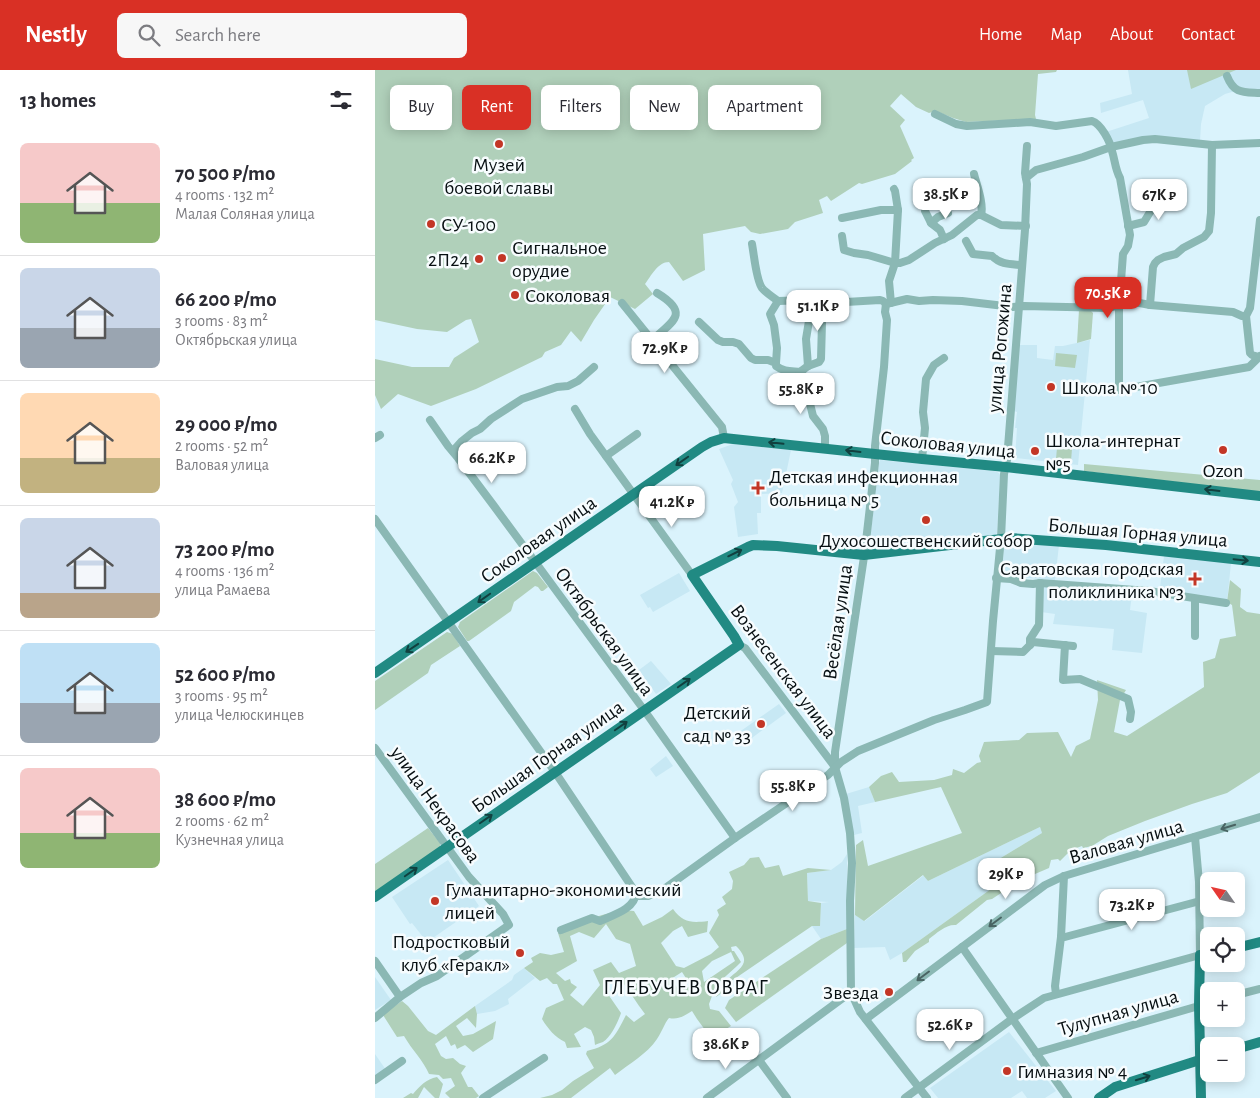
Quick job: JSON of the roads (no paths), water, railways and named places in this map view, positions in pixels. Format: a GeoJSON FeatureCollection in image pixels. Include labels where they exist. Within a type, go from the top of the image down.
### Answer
{"type":"FeatureCollection","features":[{"type":"Feature","properties":{"kind":"main road","name":"Соколовая улица"},"geometry":{"type":"LineString","coordinates":[[375,673],[702,447],[724,438],[1260,496]]}},
{"type":"Feature","properties":{"kind":"main road","name":"Большая Горная улица"},"geometry":{"type":"LineString","coordinates":[[692,575],[753,545],[864,555],[1001,538],[1106,545],[1260,562]]}},
{"type":"Feature","properties":{"kind":"main road","name":"Вознесенская улица"},"geometry":{"type":"LineString","coordinates":[[692,575],[739,644]]}},
{"type":"Feature","properties":{"kind":"main road","name":"Большая Горная улица"},"geometry":{"type":"LineString","coordinates":[[375,897],[739,644]]}},
{"type":"Feature","properties":{"kind":"main road"},"geometry":{"type":"LineString","coordinates":[[1245,946],[1260,942]]}},
{"type":"Feature","properties":{"kind":"main road"},"geometry":{"type":"LineString","coordinates":[[1245,1046],[1260,1042]]}},
{"type":"Feature","properties":{"kind":"main road"},"geometry":{"type":"LineString","coordinates":[[1099,1098],[1115,1087],[1200,1061]]}},
{"type":"Feature","properties":{"kind":"main road"},"geometry":{"type":"LineString","coordinates":[[1201,1098],[1203,1082]]}},
{"type":"Feature","properties":{"kind":"street"},"geometry":{"type":"LineString","coordinates":[[1227,76],[1234,89],[1260,93]]}},
{"type":"Feature","properties":{"kind":"street"},"geometry":{"type":"LineString","coordinates":[[935,114],[955,124],[967,126],[1030,122],[1056,126],[1091,121],[1097,124],[1111,147],[1116,171],[1120,178],[1128,226],[1129,241],[1123,254],[1120,302],[1118,339],[1119,390],[1249,367],[1259,356]]}},
{"type":"Feature","properties":{"kind":"street"},"geometry":{"type":"LineString","coordinates":[[1027,178],[1036,170],[1111,147],[1143,140],[1155,139],[1212,145],[1260,143]]}},
{"type":"Feature","properties":{"kind":"street"},"geometry":{"type":"LineString","coordinates":[[1150,304],[1153,267],[1155,263],[1163,257],[1176,254],[1204,237],[1209,231],[1212,145]]}},
{"type":"Feature","properties":{"kind":"street","name":"улица Рогожина"},"geometry":{"type":"LineString","coordinates":[[835,766],[858,751],[934,720],[987,702],[1026,226],[1027,178],[1025,173],[1027,146]]}},
{"type":"Feature","properties":{"kind":"street"},"geometry":{"type":"LineString","coordinates":[[974,174],[982,211],[981,216]]}},
{"type":"Feature","properties":{"kind":"street"},"geometry":{"type":"LineString","coordinates":[[1128,226],[1144,222],[1158,199],[1175,187]]}},
{"type":"Feature","properties":{"kind":"street","name":"Весёлая улица"},"geometry":{"type":"LineString","coordinates":[[835,766],[835,752],[864,555],[887,320],[885,312],[888,304],[889,281],[895,263],[898,210],[894,189]]}},
{"type":"Feature","properties":{"kind":"street"},"geometry":{"type":"LineString","coordinates":[[944,239],[940,230],[931,224],[925,211],[928,204],[945,198]]}},
{"type":"Feature","properties":{"kind":"street"},"geometry":{"type":"LineString","coordinates":[[842,218],[881,210],[898,210]]}},
{"type":"Feature","properties":{"kind":"street"},"geometry":{"type":"LineString","coordinates":[[931,224],[938,217],[948,213]]}},
{"type":"Feature","properties":{"kind":"street"},"geometry":{"type":"LineString","coordinates":[[842,236],[844,250],[895,263],[909,260],[935,243],[952,235],[977,215],[1001,224],[1026,226]]}},
{"type":"Feature","properties":{"kind":"street"},"geometry":{"type":"LineString","coordinates":[[1259,356],[1250,353],[1247,316],[1250,308],[1260,220]]}},
{"type":"Feature","properties":{"kind":"street"},"geometry":{"type":"LineString","coordinates":[[966,241],[973,254],[992,256],[1000,263],[1022,265]]}},
{"type":"Feature","properties":{"kind":"street"},"geometry":{"type":"LineString","coordinates":[[752,244],[760,286],[778,301],[846,302],[879,300],[888,304],[907,299],[919,301],[962,301],[1013,307],[1109,308],[1116,306],[1124,300],[1129,300],[1150,304],[1233,312],[1247,316]]}},
{"type":"Feature","properties":{"kind":"street"},"geometry":{"type":"LineString","coordinates":[[652,340],[676,318],[675,308],[657,293]]}},
{"type":"Feature","properties":{"kind":"street"},"geometry":{"type":"LineString","coordinates":[[808,366],[806,339],[810,315],[809,300]]}},
{"type":"Feature","properties":{"kind":"street"},"geometry":{"type":"LineString","coordinates":[[776,363],[775,325],[770,316],[778,301]]}},
{"type":"Feature","properties":{"kind":"street"},"geometry":{"type":"LineString","coordinates":[[699,322],[718,340],[739,344],[755,360],[768,360],[789,372],[800,372],[821,359],[822,323],[819,313],[819,301]]}},
{"type":"Feature","properties":{"kind":"street"},"geometry":{"type":"LineString","coordinates":[[622,303],[722,427],[724,438]]}},
{"type":"Feature","properties":{"kind":"street"},"geometry":{"type":"LineString","coordinates":[[922,459],[926,379],[934,365],[944,358]]}},
{"type":"Feature","properties":{"kind":"street"},"geometry":{"type":"LineString","coordinates":[[453,451],[472,433],[522,399],[557,387],[568,386],[578,381],[593,367]]}},
{"type":"Feature","properties":{"kind":"street"},"geometry":{"type":"LineString","coordinates":[[800,372],[803,375],[813,416],[823,429],[825,448]]}},
{"type":"Feature","properties":{"kind":"street","name":"Вознесенская улица"},"geometry":{"type":"LineString","coordinates":[[575,409],[590,434],[692,575]]}},
{"type":"Feature","properties":{"kind":"street","name":"Октябрьская улица"},"geometry":{"type":"LineString","coordinates":[[430,420],[644,710],[735,838]]}},
{"type":"Feature","properties":{"kind":"street"},"geometry":{"type":"LineString","coordinates":[[606,456],[637,434]]}},
{"type":"Feature","properties":{"kind":"street"},"geometry":{"type":"LineString","coordinates":[[375,519],[555,772],[636,894],[631,906],[599,921],[592,918],[561,930]]}},
{"type":"Feature","properties":{"kind":"street"},"geometry":{"type":"LineString","coordinates":[[997,578],[1011,579],[1021,583],[1149,591],[1226,603]]}},
{"type":"Feature","properties":{"kind":"street"},"geometry":{"type":"LineString","coordinates":[[1030,646],[1030,639],[1039,625],[1040,583]]}},
{"type":"Feature","properties":{"kind":"street"},"geometry":{"type":"LineString","coordinates":[[1195,599],[1195,636]]}},
{"type":"Feature","properties":{"kind":"street"},"geometry":{"type":"LineString","coordinates":[[991,652],[1023,652],[1033,642],[1073,646]]}},
{"type":"Feature","properties":{"kind":"street","name":"Вознесенская улица"},"geometry":{"type":"LineString","coordinates":[[739,644],[745,648],[835,766],[844,798],[850,833],[852,864],[850,901],[851,992]]}},
{"type":"Feature","properties":{"kind":"street"},"geometry":{"type":"LineString","coordinates":[[1065,645],[1063,680],[1081,679],[1128,699],[1131,712],[1130,719]]}},
{"type":"Feature","properties":{"kind":"street","name":"улица Некрасова"},"geometry":{"type":"LineString","coordinates":[[375,748],[446,847],[469,877],[503,914],[509,925],[437,976],[421,983],[400,997]]}},
{"type":"Feature","properties":{"kind":"street"},"geometry":{"type":"LineString","coordinates":[[636,894],[648,896],[665,889],[827,775],[835,766]]}},
{"type":"Feature","properties":{"kind":"street","name":"Валовая улица"},"geometry":{"type":"LineString","coordinates":[[865,1019],[1045,885],[1065,876],[1260,817]]}},
{"type":"Feature","properties":{"kind":"street"},"geometry":{"type":"LineString","coordinates":[[1061,937],[1200,901],[1195,837]]}},
{"type":"Feature","properties":{"kind":"street"},"geometry":{"type":"LineString","coordinates":[[1056,994],[1055,986],[1061,937],[1065,876]]}},
{"type":"Feature","properties":{"kind":"street"},"geometry":{"type":"LineString","coordinates":[[962,947],[1068,1098]]}},
{"type":"Feature","properties":{"kind":"street"},"geometry":{"type":"LineString","coordinates":[[905,1098],[1044,998],[1200,956]]}},
{"type":"Feature","properties":{"kind":"street"},"geometry":{"type":"LineString","coordinates":[[375,960],[400,997],[375,1018]]}},
{"type":"Feature","properties":{"kind":"street"},"geometry":{"type":"LineString","coordinates":[[1245,993],[1260,989]]}},
{"type":"Feature","properties":{"kind":"street"},"geometry":{"type":"LineString","coordinates":[[707,1098],[851,992],[865,1019],[927,1098]]}},
{"type":"Feature","properties":{"kind":"street","name":"Тулупная улица"},"geometry":{"type":"LineString","coordinates":[[1036,1053],[1200,1005]]}},
{"type":"Feature","properties":{"kind":"street"},"geometry":{"type":"LineString","coordinates":[[483,1098],[544,1058]]}},
{"type":"Feature","properties":{"kind":"street"},"geometry":{"type":"LineString","coordinates":[[759,1060],[787,1098]]}},
{"type":"Feature","properties":{"kind":"street"},"geometry":{"type":"LineString","coordinates":[[375,1080],[402,1061]]}},
{"type":"Feature","properties":{"kind":"place","name":"Музей боевой славы"},"geometry":{"type":"Point","coordinates":[499,144]}},
{"type":"Feature","properties":{"kind":"place","name":"СУ-100"},"geometry":{"type":"Point","coordinates":[431,224]}},
{"type":"Feature","properties":{"kind":"place","name":"Сигнальное орудие"},"geometry":{"type":"Point","coordinates":[502,258]}},
{"type":"Feature","properties":{"kind":"place","name":"2П24"},"geometry":{"type":"Point","coordinates":[479,259]}},
{"type":"Feature","properties":{"kind":"place","name":"Соколовая"},"geometry":{"type":"Point","coordinates":[515,295]}},
{"type":"Feature","properties":{"kind":"place","name":"Школа № 10"},"geometry":{"type":"Point","coordinates":[1051,387]}},
{"type":"Feature","properties":{"kind":"place","name":"Ozon"},"geometry":{"type":"Point","coordinates":[1223,450]}},
{"type":"Feature","properties":{"kind":"place","name":"Школа-интернат №5"},"geometry":{"type":"Point","coordinates":[1035,451]}},
{"type":"Feature","properties":{"kind":"place","name":"Детская инфекционная больница № 5"},"geometry":{"type":"Point","coordinates":[758,488]}},
{"type":"Feature","properties":{"kind":"place","name":"Духосошественский собор"},"geometry":{"type":"Point","coordinates":[926,520]}},
{"type":"Feature","properties":{"kind":"place","name":"Саратовская городская поликлиника №3"},"geometry":{"type":"Point","coordinates":[1195,579]}},
{"type":"Feature","properties":{"kind":"place","name":"Детский сад № 33"},"geometry":{"type":"Point","coordinates":[761,724]}},
{"type":"Feature","properties":{"kind":"place","name":"Гуманитарно-экономический лицей"},"geometry":{"type":"Point","coordinates":[435,901]}},
{"type":"Feature","properties":{"kind":"place","name":"Подростковый клуб «Геракл»"},"geometry":{"type":"Point","coordinates":[520,953]}},
{"type":"Feature","properties":{"kind":"place","name":"Звезда"},"geometry":{"type":"Point","coordinates":[889,992]}},
{"type":"Feature","properties":{"kind":"place","name":"Гимназия № 4"},"geometry":{"type":"Point","coordinates":[1007,1071]}},
{"type":"Feature","properties":{"kind":"district","name":"ГЛЕБУЧЕВ ОВРАГ"},"geometry":{"type":"Point","coordinates":[686,987]}}]}
